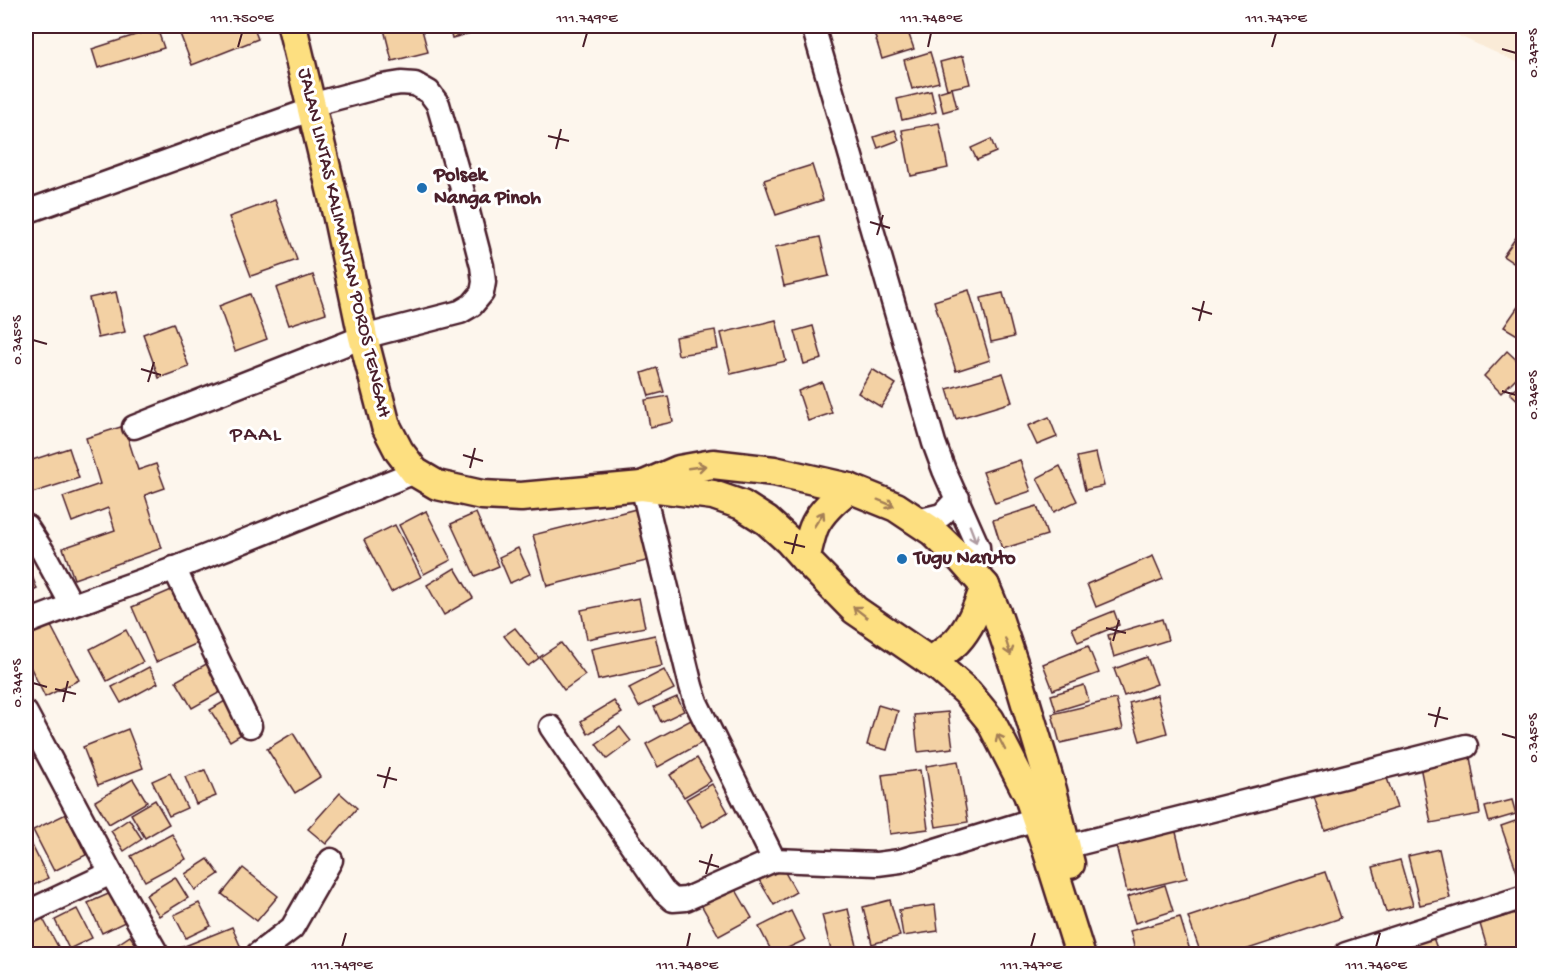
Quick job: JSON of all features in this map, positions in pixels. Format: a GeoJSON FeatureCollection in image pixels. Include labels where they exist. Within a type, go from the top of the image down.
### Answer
{"type":"FeatureCollection","features":[{"type":"Feature","properties":{"kind":"main road","name":"JALAN LINTAS KALIMANTAN POROS TENGAH"},"geometry":{"type":"LineString","coordinates":[[292,26],[338,218],[363,337],[386,426],[399,451],[415,472],[437,484],[482,495],[521,497],[642,486],[713,495],[742,505],[767,522],[789,541],[855,610],[931,662],[967,692],[990,720],[1028,794],[1080,954]]}},
{"type":"Feature","properties":{"kind":"main road","name":"JALAN LINTAS KALIMANTAN POROS TENGAH"},"geometry":{"type":"LineString","coordinates":[[642,486],[679,470],[713,464],[774,471],[849,488],[896,507],[932,531],[979,579],[998,615],[1018,677],[1052,790],[1065,847],[1098,954]]}},
{"type":"Feature","properties":{"kind":"main road"},"geometry":{"type":"LineString","coordinates":[[805,560],[814,528],[820,517],[849,488]]}},
{"type":"Feature","properties":{"kind":"main road"},"geometry":{"type":"LineString","coordinates":[[931,662],[956,641],[967,628],[981,597],[979,579]]}},
{"type":"Feature","properties":{"kind":"street"},"geometry":{"type":"LineString","coordinates":[[813,26],[934,443],[978,547],[979,579]]}},
{"type":"Feature","properties":{"kind":"street"},"geometry":{"type":"LineString","coordinates":[[26,212],[312,107],[382,86],[401,83],[415,84],[429,92],[438,104],[482,266],[484,282],[482,293],[472,305],[460,312],[363,337],[134,427]]}},
{"type":"Feature","properties":{"kind":"street"},"geometry":{"type":"LineString","coordinates":[[26,623],[174,568],[415,472]]}},
{"type":"Feature","properties":{"kind":"street"},"geometry":{"type":"LineString","coordinates":[[642,486],[696,702],[774,860]]}},
{"type":"Feature","properties":{"kind":"street"},"geometry":{"type":"LineString","coordinates":[[917,521],[942,515],[958,498]]}},
{"type":"Feature","properties":{"kind":"street"},"geometry":{"type":"LineString","coordinates":[[26,526],[72,605]]}},
{"type":"Feature","properties":{"kind":"street"},"geometry":{"type":"LineString","coordinates":[[174,568],[250,726]]}},
{"type":"Feature","properties":{"kind":"street"},"geometry":{"type":"LineString","coordinates":[[26,713],[157,954]]}},
{"type":"Feature","properties":{"kind":"street"},"geometry":{"type":"LineString","coordinates":[[551,727],[663,891],[673,900],[686,899],[774,860],[877,864],[900,861],[1036,819]]}},
{"type":"Feature","properties":{"kind":"street"},"geometry":{"type":"LineString","coordinates":[[1065,847],[1466,746]]}},
{"type":"Feature","properties":{"kind":"street"},"geometry":{"type":"LineString","coordinates":[[258,954],[292,928],[331,860]]}},
{"type":"Feature","properties":{"kind":"street"},"geometry":{"type":"LineString","coordinates":[[26,913],[111,873]]}},
{"type":"Feature","properties":{"kind":"street"},"geometry":{"type":"LineString","coordinates":[[1347,954],[1524,897]]}},
{"type":"Feature","properties":{"kind":"shaded area"},"geometry":{"type":"Polygon","coordinates":[[[1437,26],[1523,26],[1523,65],[1437,26]]]}},
{"type":"Feature","properties":{"kind":"building"},"geometry":{"type":"Polygon","coordinates":[[[177,26],[253,26],[258,39],[192,65],[177,26]]]}},
{"type":"Feature","properties":{"kind":"building"},"geometry":{"type":"Polygon","coordinates":[[[397,26],[421,26],[428,52],[392,61],[384,29],[397,26]]]}},
{"type":"Feature","properties":{"kind":"building"},"geometry":{"type":"Polygon","coordinates":[[[449,26],[469,26],[471,33],[452,38],[449,26]]]}},
{"type":"Feature","properties":{"kind":"building"},"geometry":{"type":"Polygon","coordinates":[[[872,26],[906,26],[914,49],[882,59],[872,26]]]}},
{"type":"Feature","properties":{"kind":"building"},"geometry":{"type":"Polygon","coordinates":[[[157,28],[164,48],[98,68],[92,49],[157,28]]]}},
{"type":"Feature","properties":{"kind":"building"},"geometry":{"type":"Polygon","coordinates":[[[930,52],[939,82],[912,89],[904,60],[930,52]]]}},
{"type":"Feature","properties":{"kind":"building"},"geometry":{"type":"Polygon","coordinates":[[[963,56],[970,84],[947,89],[940,62],[963,56]]]}},
{"type":"Feature","properties":{"kind":"building"},"geometry":{"type":"Polygon","coordinates":[[[952,88],[957,108],[943,112],[938,92],[952,88]]]}},
{"type":"Feature","properties":{"kind":"building"},"geometry":{"type":"Polygon","coordinates":[[[931,91],[936,112],[902,120],[897,99],[931,91]]]}},
{"type":"Feature","properties":{"kind":"building"},"geometry":{"type":"Polygon","coordinates":[[[939,123],[948,168],[911,176],[902,130],[939,123]]]}},
{"type":"Feature","properties":{"kind":"building"},"geometry":{"type":"Polygon","coordinates":[[[895,130],[899,140],[878,148],[874,137],[895,130]]]}},
{"type":"Feature","properties":{"kind":"building"},"geometry":{"type":"Polygon","coordinates":[[[991,139],[996,152],[977,160],[971,148],[991,139]]]}},
{"type":"Feature","properties":{"kind":"building"},"geometry":{"type":"Polygon","coordinates":[[[812,165],[823,200],[776,215],[764,180],[812,165]]]}},
{"type":"Feature","properties":{"kind":"building"},"geometry":{"type":"Polygon","coordinates":[[[275,200],[297,260],[251,276],[229,217],[275,200]]]}},
{"type":"Feature","properties":{"kind":"building"},"geometry":{"type":"Polygon","coordinates":[[[1524,226],[1524,270],[1503,256],[1524,226]]]}},
{"type":"Feature","properties":{"kind":"building"},"geometry":{"type":"Polygon","coordinates":[[[820,237],[829,276],[784,286],[775,247],[820,237]]]}},
{"type":"Feature","properties":{"kind":"building"},"geometry":{"type":"Polygon","coordinates":[[[313,275],[326,313],[289,325],[276,288],[313,275]]]}},
{"type":"Feature","properties":{"kind":"building"},"geometry":{"type":"Polygon","coordinates":[[[969,290],[990,360],[956,371],[934,301],[969,290]]]}},
{"type":"Feature","properties":{"kind":"building"},"geometry":{"type":"Polygon","coordinates":[[[116,292],[125,332],[98,338],[89,298],[116,292]]]}},
{"type":"Feature","properties":{"kind":"building"},"geometry":{"type":"Polygon","coordinates":[[[1003,293],[1014,337],[991,342],[981,298],[1003,293]]]}},
{"type":"Feature","properties":{"kind":"building"},"geometry":{"type":"Polygon","coordinates":[[[250,294],[267,339],[235,351],[219,306],[250,294]]]}},
{"type":"Feature","properties":{"kind":"building"},"geometry":{"type":"Polygon","coordinates":[[[1524,298],[1524,339],[1504,327],[1524,298]]]}},
{"type":"Feature","properties":{"kind":"building"},"geometry":{"type":"Polygon","coordinates":[[[776,320],[786,361],[731,374],[721,333],[776,320]]]}},
{"type":"Feature","properties":{"kind":"building"},"geometry":{"type":"Polygon","coordinates":[[[173,323],[189,367],[159,378],[143,334],[173,323]]]}},
{"type":"Feature","properties":{"kind":"building"},"geometry":{"type":"Polygon","coordinates":[[[813,326],[822,359],[804,364],[795,331],[813,326]]]}},
{"type":"Feature","properties":{"kind":"building"},"geometry":{"type":"Polygon","coordinates":[[[715,330],[718,349],[678,355],[675,337],[715,330]]]}},
{"type":"Feature","properties":{"kind":"building"},"geometry":{"type":"Polygon","coordinates":[[[1507,351],[1524,367],[1524,370],[1501,393],[1484,376],[1507,351]]]}},
{"type":"Feature","properties":{"kind":"building"},"geometry":{"type":"Polygon","coordinates":[[[657,368],[664,392],[649,396],[642,373],[657,368]]]}},
{"type":"Feature","properties":{"kind":"building"},"geometry":{"type":"Polygon","coordinates":[[[872,369],[896,384],[881,407],[858,393],[872,369]]]}},
{"type":"Feature","properties":{"kind":"building"},"geometry":{"type":"Polygon","coordinates":[[[1003,373],[1012,402],[956,419],[947,389],[1003,373]]]}},
{"type":"Feature","properties":{"kind":"building"},"geometry":{"type":"Polygon","coordinates":[[[1524,379],[1524,406],[1510,393],[1524,379]]]}},
{"type":"Feature","properties":{"kind":"building"},"geometry":{"type":"Polygon","coordinates":[[[822,382],[832,413],[808,421],[798,391],[822,382]]]}},
{"type":"Feature","properties":{"kind":"building"},"geometry":{"type":"Polygon","coordinates":[[[668,396],[673,422],[650,427],[645,400],[668,396]]]}},
{"type":"Feature","properties":{"kind":"building"},"geometry":{"type":"Polygon","coordinates":[[[1049,417],[1057,437],[1037,445],[1028,426],[1049,417]]]}},
{"type":"Feature","properties":{"kind":"building"},"geometry":{"type":"Polygon","coordinates":[[[124,426],[138,470],[156,464],[165,488],[145,495],[162,548],[74,579],[63,548],[115,530],[108,508],[72,522],[63,497],[100,484],[86,438],[124,426]]]}},
{"type":"Feature","properties":{"kind":"building"},"geometry":{"type":"Polygon","coordinates":[[[69,448],[79,478],[26,495],[26,462],[69,448]]]}},
{"type":"Feature","properties":{"kind":"building"},"geometry":{"type":"Polygon","coordinates":[[[1096,453],[1104,486],[1085,490],[1077,457],[1096,453]]]}},
{"type":"Feature","properties":{"kind":"building"},"geometry":{"type":"Polygon","coordinates":[[[1020,460],[1031,491],[995,503],[983,472],[1020,460]]]}},
{"type":"Feature","properties":{"kind":"building"},"geometry":{"type":"Polygon","coordinates":[[[1060,466],[1077,501],[1054,512],[1037,478],[1060,466]]]}},
{"type":"Feature","properties":{"kind":"building"},"geometry":{"type":"Polygon","coordinates":[[[1037,506],[1047,535],[1002,549],[993,520],[1037,506]]]}},
{"type":"Feature","properties":{"kind":"building"},"geometry":{"type":"Polygon","coordinates":[[[640,508],[654,559],[547,586],[533,535],[640,508]]]}},
{"type":"Feature","properties":{"kind":"building"},"geometry":{"type":"Polygon","coordinates":[[[426,511],[451,560],[424,574],[399,525],[426,511]]]}},
{"type":"Feature","properties":{"kind":"building"},"geometry":{"type":"Polygon","coordinates":[[[476,513],[499,566],[475,576],[451,524],[476,513]]]}},
{"type":"Feature","properties":{"kind":"building"},"geometry":{"type":"Polygon","coordinates":[[[395,525],[421,577],[391,592],[364,540],[395,525]]]}},
{"type":"Feature","properties":{"kind":"building"},"geometry":{"type":"Polygon","coordinates":[[[518,548],[530,574],[510,583],[499,557],[518,548]]]}},
{"type":"Feature","properties":{"kind":"building"},"geometry":{"type":"Polygon","coordinates":[[[1153,556],[1163,579],[1096,607],[1087,584],[1153,556]]]}},
{"type":"Feature","properties":{"kind":"building"},"geometry":{"type":"Polygon","coordinates":[[[26,560],[37,589],[26,594],[26,560]]]}},
{"type":"Feature","properties":{"kind":"building"},"geometry":{"type":"Polygon","coordinates":[[[455,568],[473,598],[444,615],[427,585],[455,568]]]}},
{"type":"Feature","properties":{"kind":"building"},"geometry":{"type":"Polygon","coordinates":[[[176,588],[200,642],[156,662],[132,607],[176,588]]]}},
{"type":"Feature","properties":{"kind":"building"},"geometry":{"type":"Polygon","coordinates":[[[639,598],[645,627],[587,639],[581,610],[639,598]]]}},
{"type":"Feature","properties":{"kind":"building"},"geometry":{"type":"Polygon","coordinates":[[[1114,611],[1119,625],[1078,642],[1072,628],[1114,611]]]}},
{"type":"Feature","properties":{"kind":"building"},"geometry":{"type":"Polygon","coordinates":[[[1162,619],[1168,640],[1114,657],[1108,635],[1162,619]]]}},
{"type":"Feature","properties":{"kind":"building"},"geometry":{"type":"Polygon","coordinates":[[[50,624],[79,680],[45,697],[26,658],[26,637],[50,624]]]}},
{"type":"Feature","properties":{"kind":"building"},"geometry":{"type":"Polygon","coordinates":[[[515,628],[539,658],[528,666],[504,636],[515,628]]]}},
{"type":"Feature","properties":{"kind":"building"},"geometry":{"type":"Polygon","coordinates":[[[126,630],[143,662],[107,681],[90,649],[126,630]]]}},
{"type":"Feature","properties":{"kind":"building"},"geometry":{"type":"Polygon","coordinates":[[[655,635],[662,666],[598,680],[591,649],[655,635]]]}},
{"type":"Feature","properties":{"kind":"building"},"geometry":{"type":"Polygon","coordinates":[[[561,643],[585,675],[564,690],[540,657],[561,643]]]}},
{"type":"Feature","properties":{"kind":"building"},"geometry":{"type":"Polygon","coordinates":[[[1088,646],[1099,673],[1053,690],[1043,664],[1088,646]]]}},
{"type":"Feature","properties":{"kind":"building"},"geometry":{"type":"Polygon","coordinates":[[[1147,657],[1157,684],[1124,696],[1114,669],[1147,657]]]}},
{"type":"Feature","properties":{"kind":"building"},"geometry":{"type":"Polygon","coordinates":[[[208,663],[224,690],[192,708],[176,681],[208,663]]]}},
{"type":"Feature","properties":{"kind":"building"},"geometry":{"type":"Polygon","coordinates":[[[149,667],[158,683],[121,703],[112,687],[149,667]]]}},
{"type":"Feature","properties":{"kind":"building"},"geometry":{"type":"Polygon","coordinates":[[[664,670],[674,689],[639,707],[629,688],[664,670]]]}},
{"type":"Feature","properties":{"kind":"building"},"geometry":{"type":"Polygon","coordinates":[[[1084,685],[1089,701],[1056,711],[1051,695],[1084,685]]]}},
{"type":"Feature","properties":{"kind":"building"},"geometry":{"type":"Polygon","coordinates":[[[1157,695],[1167,733],[1140,741],[1129,703],[1157,695]]]}},
{"type":"Feature","properties":{"kind":"building"},"geometry":{"type":"Polygon","coordinates":[[[677,697],[684,711],[661,722],[654,707],[677,697]]]}},
{"type":"Feature","properties":{"kind":"building"},"geometry":{"type":"Polygon","coordinates":[[[230,698],[250,729],[230,741],[210,710],[230,698]]]}},
{"type":"Feature","properties":{"kind":"building"},"geometry":{"type":"Polygon","coordinates":[[[1116,699],[1123,729],[1060,743],[1052,714],[1116,699]]]}},
{"type":"Feature","properties":{"kind":"building"},"geometry":{"type":"Polygon","coordinates":[[[614,701],[622,713],[588,734],[581,721],[614,701]]]}},
{"type":"Feature","properties":{"kind":"building"},"geometry":{"type":"Polygon","coordinates":[[[878,705],[898,711],[887,750],[867,745],[878,705]]]}},
{"type":"Feature","properties":{"kind":"building"},"geometry":{"type":"Polygon","coordinates":[[[948,712],[953,748],[918,752],[914,715],[948,712]]]}},
{"type":"Feature","properties":{"kind":"building"},"geometry":{"type":"Polygon","coordinates":[[[691,720],[703,742],[658,767],[646,744],[691,720]]]}},
{"type":"Feature","properties":{"kind":"building"},"geometry":{"type":"Polygon","coordinates":[[[620,727],[631,741],[607,759],[596,744],[620,727]]]}},
{"type":"Feature","properties":{"kind":"building"},"geometry":{"type":"Polygon","coordinates":[[[128,729],[143,768],[98,785],[83,747],[128,729]]]}},
{"type":"Feature","properties":{"kind":"building"},"geometry":{"type":"Polygon","coordinates":[[[293,733],[320,777],[295,793],[267,749],[293,733]]]}},
{"type":"Feature","properties":{"kind":"building"},"geometry":{"type":"Polygon","coordinates":[[[1470,757],[1480,814],[1431,823],[1420,766],[1470,757]]]}},
{"type":"Feature","properties":{"kind":"building"},"geometry":{"type":"Polygon","coordinates":[[[697,758],[711,781],[684,797],[670,775],[697,758]]]}},
{"type":"Feature","properties":{"kind":"building"},"geometry":{"type":"Polygon","coordinates":[[[958,761],[968,822],[936,827],[926,766],[958,761]]]}},
{"type":"Feature","properties":{"kind":"building"},"geometry":{"type":"Polygon","coordinates":[[[205,770],[216,796],[196,804],[185,777],[205,770]]]}},
{"type":"Feature","properties":{"kind":"building"},"geometry":{"type":"Polygon","coordinates":[[[920,770],[928,829],[890,834],[882,775],[920,770]]]}},
{"type":"Feature","properties":{"kind":"building"},"geometry":{"type":"Polygon","coordinates":[[[1385,772],[1397,808],[1325,830],[1313,794],[1385,772]]]}},
{"type":"Feature","properties":{"kind":"building"},"geometry":{"type":"Polygon","coordinates":[[[170,773],[187,808],[169,816],[152,781],[170,773]]]}},
{"type":"Feature","properties":{"kind":"building"},"geometry":{"type":"Polygon","coordinates":[[[133,779],[147,802],[109,824],[95,801],[133,779]]]}},
{"type":"Feature","properties":{"kind":"building"},"geometry":{"type":"Polygon","coordinates":[[[712,784],[728,812],[703,827],[686,799],[712,784]]]}},
{"type":"Feature","properties":{"kind":"building"},"geometry":{"type":"Polygon","coordinates":[[[340,793],[357,808],[326,844],[308,829],[340,793]]]}},
{"type":"Feature","properties":{"kind":"building"},"geometry":{"type":"Polygon","coordinates":[[[155,800],[169,824],[145,838],[131,814],[155,800]]]}},
{"type":"Feature","properties":{"kind":"building"},"geometry":{"type":"Polygon","coordinates":[[[1512,800],[1516,814],[1489,822],[1485,807],[1512,800]]]}},
{"type":"Feature","properties":{"kind":"building"},"geometry":{"type":"Polygon","coordinates":[[[66,814],[86,855],[54,871],[33,830],[66,814]]]}},
{"type":"Feature","properties":{"kind":"building"},"geometry":{"type":"Polygon","coordinates":[[[1524,818],[1524,876],[1519,878],[1501,826],[1524,818]]]}},
{"type":"Feature","properties":{"kind":"building"},"geometry":{"type":"Polygon","coordinates":[[[129,819],[142,839],[124,851],[111,831],[129,819]]]}},
{"type":"Feature","properties":{"kind":"building"},"geometry":{"type":"Polygon","coordinates":[[[1175,828],[1187,878],[1127,892],[1115,841],[1175,828]]]}},
{"type":"Feature","properties":{"kind":"building"},"geometry":{"type":"Polygon","coordinates":[[[26,833],[48,878],[26,889],[26,833]]]}},
{"type":"Feature","properties":{"kind":"building"},"geometry":{"type":"Polygon","coordinates":[[[172,834],[186,859],[145,881],[131,856],[172,834]]]}},
{"type":"Feature","properties":{"kind":"building"},"geometry":{"type":"Polygon","coordinates":[[[1439,849],[1450,898],[1420,905],[1408,856],[1439,849]]]}},
{"type":"Feature","properties":{"kind":"building"},"geometry":{"type":"Polygon","coordinates":[[[208,859],[219,874],[195,890],[185,874],[208,859]]]}},
{"type":"Feature","properties":{"kind":"building"},"geometry":{"type":"Polygon","coordinates":[[[1400,860],[1413,905],[1386,912],[1373,867],[1400,860]]]}},
{"type":"Feature","properties":{"kind":"building"},"geometry":{"type":"Polygon","coordinates":[[[782,867],[796,892],[774,905],[759,880],[782,867]]]}},
{"type":"Feature","properties":{"kind":"building"},"geometry":{"type":"Polygon","coordinates":[[[243,868],[278,896],[257,921],[222,894],[243,868]]]}},
{"type":"Feature","properties":{"kind":"building"},"geometry":{"type":"Polygon","coordinates":[[[1325,872],[1341,918],[1233,954],[1201,954],[1188,917],[1325,872]]]}},
{"type":"Feature","properties":{"kind":"building"},"geometry":{"type":"Polygon","coordinates":[[[175,877],[188,898],[159,916],[146,895],[175,877]]]}},
{"type":"Feature","properties":{"kind":"building"},"geometry":{"type":"Polygon","coordinates":[[[732,883],[752,918],[719,936],[699,901],[732,883]]]}},
{"type":"Feature","properties":{"kind":"building"},"geometry":{"type":"Polygon","coordinates":[[[1165,885],[1173,911],[1135,923],[1127,897],[1165,885]]]}},
{"type":"Feature","properties":{"kind":"building"},"geometry":{"type":"Polygon","coordinates":[[[113,892],[127,921],[102,933],[88,903],[113,892]]]}},
{"type":"Feature","properties":{"kind":"building"},"geometry":{"type":"Polygon","coordinates":[[[890,900],[900,936],[872,944],[863,907],[890,900]]]}},
{"type":"Feature","properties":{"kind":"building"},"geometry":{"type":"Polygon","coordinates":[[[199,903],[211,926],[186,938],[174,915],[199,903]]]}},
{"type":"Feature","properties":{"kind":"building"},"geometry":{"type":"Polygon","coordinates":[[[935,905],[938,931],[903,936],[899,910],[935,905]]]}},
{"type":"Feature","properties":{"kind":"building"},"geometry":{"type":"Polygon","coordinates":[[[77,909],[92,938],[69,949],[55,920],[77,909]]]}},
{"type":"Feature","properties":{"kind":"building"},"geometry":{"type":"Polygon","coordinates":[[[848,909],[859,954],[832,954],[822,915],[848,909]]]}},
{"type":"Feature","properties":{"kind":"building"},"geometry":{"type":"Polygon","coordinates":[[[791,911],[805,940],[773,954],[759,927],[791,911]]]}},
{"type":"Feature","properties":{"kind":"building"},"geometry":{"type":"Polygon","coordinates":[[[1515,913],[1524,938],[1524,947],[1499,954],[1489,954],[1480,924],[1515,913]]]}},
{"type":"Feature","properties":{"kind":"building"},"geometry":{"type":"Polygon","coordinates":[[[41,915],[62,954],[30,954],[26,947],[26,923],[41,915]]]}},
{"type":"Feature","properties":{"kind":"building"},"geometry":{"type":"Polygon","coordinates":[[[1180,917],[1191,954],[1136,954],[1130,931],[1180,917]]]}},
{"type":"Feature","properties":{"kind":"building"},"geometry":{"type":"Polygon","coordinates":[[[232,927],[242,950],[232,954],[183,954],[180,948],[232,927]]]}},
{"type":"Feature","properties":{"kind":"building"},"geometry":{"type":"Polygon","coordinates":[[[1431,932],[1439,954],[1395,954],[1392,946],[1431,932]]]}},
{"type":"Feature","properties":{"kind":"building"},"geometry":{"type":"Polygon","coordinates":[[[130,936],[143,954],[107,954],[106,952],[130,936]]]}},
{"type":"Feature","properties":{"kind":"place","name":"Polsek Nanga Pinoh"},"geometry":{"type":"Point","coordinates":[422,188]}},
{"type":"Feature","properties":{"kind":"place","name":"Tugu Naruto"},"geometry":{"type":"Point","coordinates":[902,559]}},
{"type":"Feature","properties":{"kind":"district","name":"PAAL"},"geometry":{"type":"Point","coordinates":[256,436]}}]}
